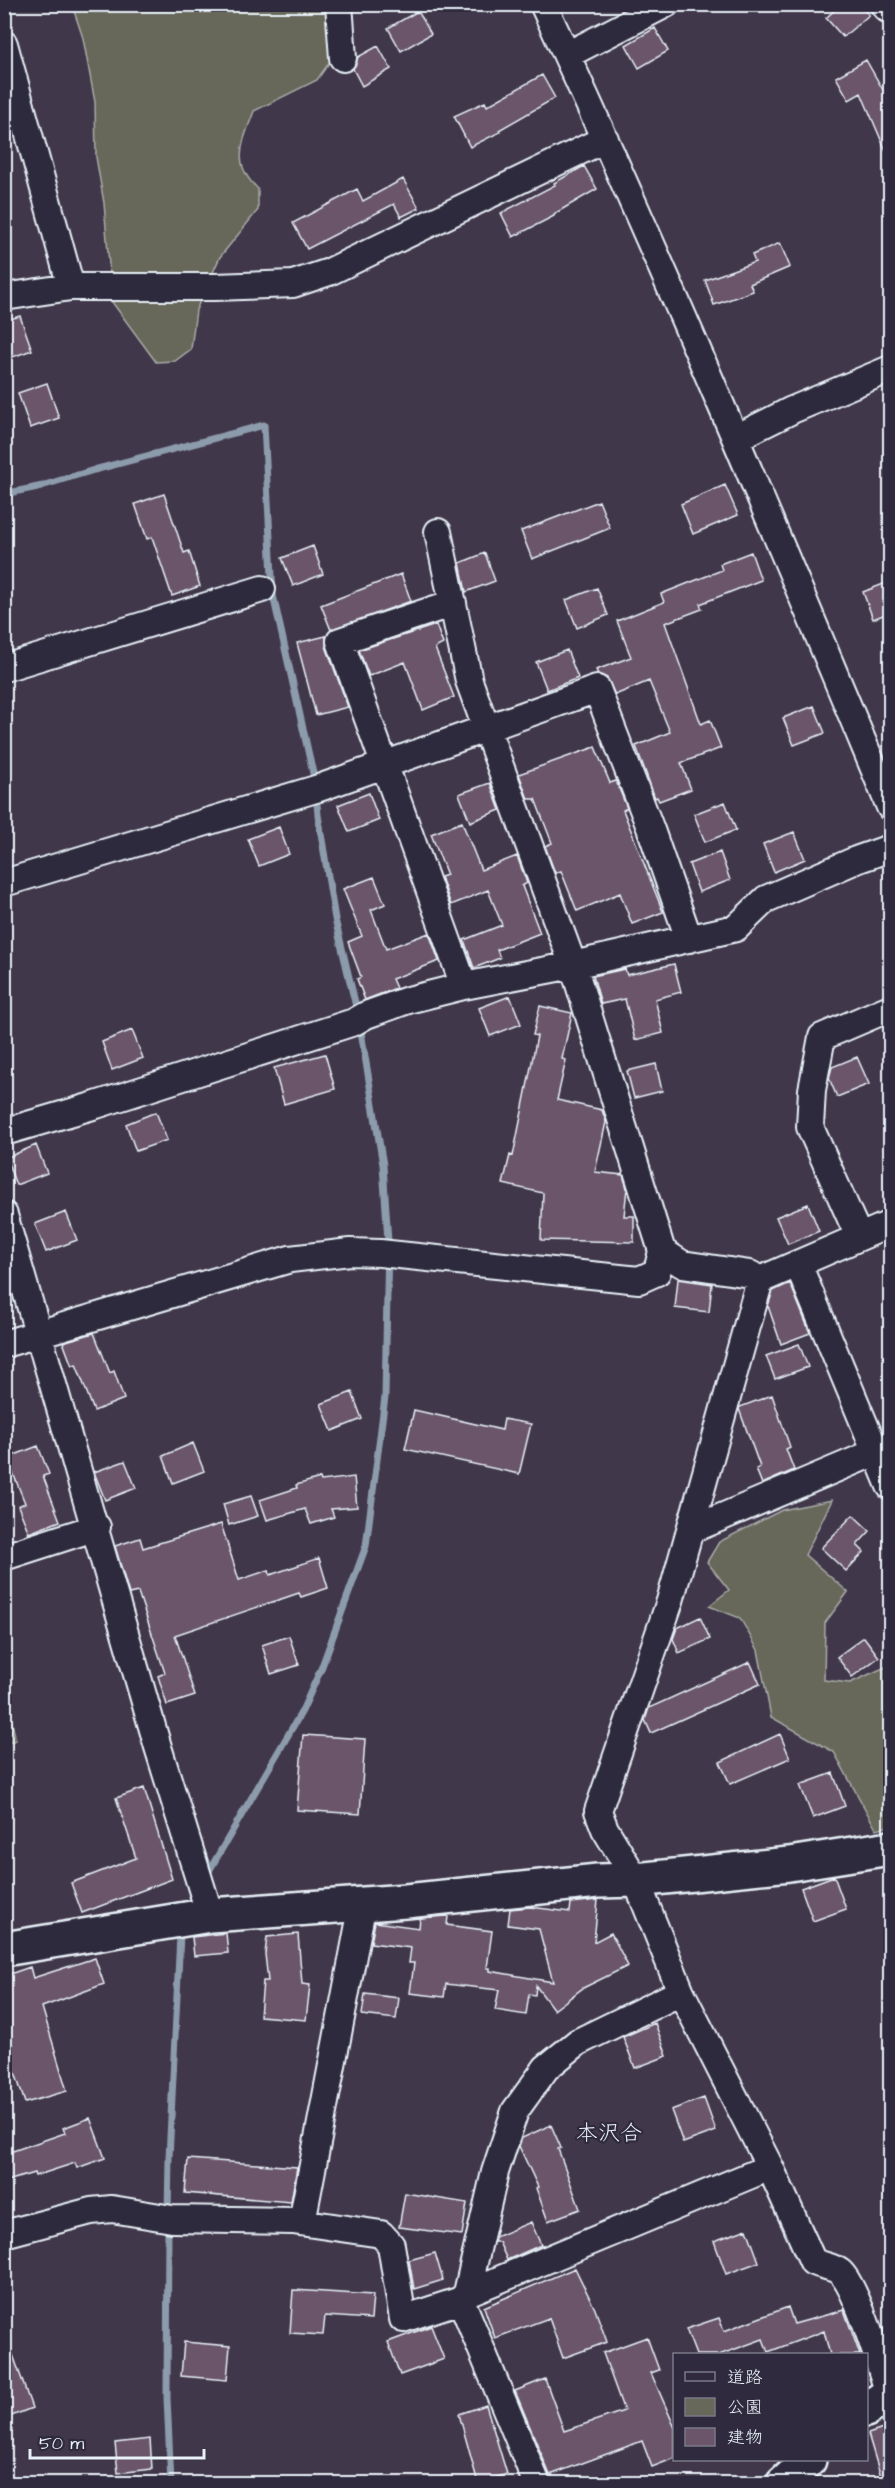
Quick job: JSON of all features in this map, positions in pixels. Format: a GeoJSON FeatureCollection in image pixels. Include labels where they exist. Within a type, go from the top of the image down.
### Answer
{"type":"FeatureCollection","features":[{"type":"Feature","properties":{"kind":"street"},"geometry":{"type":"LineString","coordinates":[[339,4],[343,58]]}},
{"type":"Feature","properties":{"kind":"street"},"geometry":{"type":"LineString","coordinates":[[543,4],[736,438],[891,807]]}},
{"type":"Feature","properties":{"kind":"street"},"geometry":{"type":"LineString","coordinates":[[567,55],[666,4]]}},
{"type":"Feature","properties":{"kind":"street"},"geometry":{"type":"LineString","coordinates":[[4,44],[71,287]]}},
{"type":"Feature","properties":{"kind":"street"},"geometry":{"type":"LineString","coordinates":[[4,297],[71,287],[215,287],[293,284],[329,272],[605,139]]}},
{"type":"Feature","properties":{"kind":"street"},"geometry":{"type":"LineString","coordinates":[[736,438],[792,410],[891,369]]}},
{"type":"Feature","properties":{"kind":"street"},"geometry":{"type":"LineString","coordinates":[[4,1344],[290,1259],[350,1252],[639,1280],[657,1272],[662,1251],[573,965],[469,681],[438,532]]}},
{"type":"Feature","properties":{"kind":"street"},"geometry":{"type":"LineString","coordinates":[[4,668],[262,589]]}},
{"type":"Feature","properties":{"kind":"street"},"geometry":{"type":"LineString","coordinates":[[453,603],[340,641],[464,986]]}},
{"type":"Feature","properties":{"kind":"street"},"geometry":{"type":"LineString","coordinates":[[4,883],[315,789],[597,689],[651,830],[689,939]]}},
{"type":"Feature","properties":{"kind":"street"},"geometry":{"type":"LineString","coordinates":[[4,1132],[96,1105],[408,1000],[736,928],[766,899],[856,860],[891,848]]}},
{"type":"Feature","properties":{"kind":"street"},"geometry":{"type":"LineString","coordinates":[[859,1237],[810,1127],[812,1090],[822,1037],[891,1008]]}},
{"type":"Feature","properties":{"kind":"street"},"geometry":{"type":"LineString","coordinates":[[4,1215],[97,1527],[158,1747],[210,1915]]}},
{"type":"Feature","properties":{"kind":"street"},"geometry":{"type":"LineString","coordinates":[[760,1280],[891,1224]]}},
{"type":"Feature","properties":{"kind":"street"},"geometry":{"type":"LineString","coordinates":[[662,1251],[682,1264],[750,1274],[760,1280]]}},
{"type":"Feature","properties":{"kind":"street"},"geometry":{"type":"LineString","coordinates":[[798,1264],[884,1449],[891,1486]]}},
{"type":"Feature","properties":{"kind":"street"},"geometry":{"type":"LineString","coordinates":[[760,1280],[670,1601],[598,1811],[605,1829],[636,1880],[681,1992],[770,2167],[813,2262],[839,2271],[850,2288],[870,2337],[882,2399]]}},
{"type":"Feature","properties":{"kind":"street"},"geometry":{"type":"LineString","coordinates":[[691,1530],[884,1449]]}},
{"type":"Feature","properties":{"kind":"street"},"geometry":{"type":"LineString","coordinates":[[4,1557],[97,1527]]}},
{"type":"Feature","properties":{"kind":"street"},"geometry":{"type":"LineString","coordinates":[[4,1949],[210,1915],[406,1901],[598,1881],[636,1880],[789,1864],[891,1848]]}},
{"type":"Feature","properties":{"kind":"street"},"geometry":{"type":"LineString","coordinates":[[303,2222],[363,1903]]}},
{"type":"Feature","properties":{"kind":"street"},"geometry":{"type":"LineString","coordinates":[[532,2482],[464,2296],[495,2172],[515,2111],[546,2068],[578,2042],[681,1992]]}},
{"type":"Feature","properties":{"kind":"street"},"geometry":{"type":"LineString","coordinates":[[4,2235],[91,2211],[112,2209],[167,2218],[303,2222],[381,2234],[391,2245],[403,2319],[464,2296],[770,2167]]}},
{"type":"Feature","properties":{"kind":"street"},"geometry":{"type":"LineString","coordinates":[[783,2484],[808,2461]]}},
{"type":"Feature","properties":{"kind":"green space"},"geometry":{"type":"Polygon","coordinates":[[[72,5],[328,5],[331,60],[317,80],[254,111],[241,152],[244,170],[258,189],[258,210],[220,257],[196,310],[191,349],[175,361],[156,362],[112,302],[104,203],[96,157],[95,102],[83,38],[72,5]]]}},
{"type":"Feature","properties":{"kind":"green space"},"geometry":{"type":"Polygon","coordinates":[[[832,1500],[805,1555],[848,1592],[825,1623],[824,1680],[850,1683],[890,1665],[890,1826],[876,1829],[834,1752],[771,1717],[758,1650],[740,1618],[709,1606],[729,1590],[707,1562],[719,1542],[782,1510],[832,1500]]]}},
{"type":"Feature","properties":{"kind":"green space"},"geometry":{"type":"Polygon","coordinates":[[[5,1693],[16,1740],[4,1744],[5,1693]]]}},
{"type":"Feature","properties":{"kind":"building"},"geometry":{"type":"Polygon","coordinates":[[[841,4],[859,4],[869,15],[843,37],[826,18],[841,4]]]}},
{"type":"Feature","properties":{"kind":"building"},"geometry":{"type":"Polygon","coordinates":[[[418,11],[431,34],[401,51],[388,28],[418,11]]]}},
{"type":"Feature","properties":{"kind":"building"},"geometry":{"type":"Polygon","coordinates":[[[655,28],[668,51],[639,68],[626,45],[655,28]]]}},
{"type":"Feature","properties":{"kind":"building"},"geometry":{"type":"Polygon","coordinates":[[[378,46],[391,69],[362,86],[353,69],[358,57],[378,46]]]}},
{"type":"Feature","properties":{"kind":"building"},"geometry":{"type":"Polygon","coordinates":[[[866,60],[891,104],[891,163],[861,93],[849,100],[836,77],[866,60]]]}},
{"type":"Feature","properties":{"kind":"building"},"geometry":{"type":"Polygon","coordinates":[[[542,75],[555,98],[499,130],[500,132],[470,147],[454,116],[485,102],[487,106],[542,75]]]}},
{"type":"Feature","properties":{"kind":"building"},"geometry":{"type":"Polygon","coordinates":[[[584,166],[597,189],[554,216],[513,237],[501,213],[555,185],[554,183],[584,166]]]}},
{"type":"Feature","properties":{"kind":"building"},"geometry":{"type":"Polygon","coordinates":[[[403,179],[419,208],[401,217],[394,204],[307,249],[293,223],[357,189],[363,201],[403,179]]]}},
{"type":"Feature","properties":{"kind":"building"},"geometry":{"type":"Polygon","coordinates":[[[780,243],[790,267],[750,284],[753,291],[714,305],[705,280],[755,262],[752,255],[780,243]]]}},
{"type":"Feature","properties":{"kind":"building"},"geometry":{"type":"Polygon","coordinates":[[[20,316],[32,350],[4,360],[4,321],[20,316]]]}},
{"type":"Feature","properties":{"kind":"building"},"geometry":{"type":"Polygon","coordinates":[[[47,383],[59,418],[30,428],[18,393],[47,383]]]}},
{"type":"Feature","properties":{"kind":"building"},"geometry":{"type":"Polygon","coordinates":[[[725,485],[738,515],[693,534],[681,504],[725,485]]]}},
{"type":"Feature","properties":{"kind":"building"},"geometry":{"type":"Polygon","coordinates":[[[164,494],[184,553],[189,551],[200,586],[172,596],[152,537],[147,539],[135,504],[164,494]]]}},
{"type":"Feature","properties":{"kind":"building"},"geometry":{"type":"Polygon","coordinates":[[[599,501],[610,528],[532,559],[521,531],[599,501]]]}},
{"type":"Feature","properties":{"kind":"building"},"geometry":{"type":"Polygon","coordinates":[[[313,546],[323,574],[293,586],[282,558],[313,546]]]}},
{"type":"Feature","properties":{"kind":"building"},"geometry":{"type":"Polygon","coordinates":[[[751,552],[761,580],[700,604],[702,609],[665,623],[701,724],[710,720],[721,748],[681,763],[691,789],[659,801],[657,797],[655,798],[636,746],[670,732],[649,681],[615,695],[607,678],[598,674],[596,670],[631,657],[617,621],[664,602],[661,594],[722,570],[720,564],[751,552]]]}},
{"type":"Feature","properties":{"kind":"building"},"geometry":{"type":"Polygon","coordinates":[[[485,553],[495,581],[466,592],[460,563],[485,553]]]}},
{"type":"Feature","properties":{"kind":"building"},"geometry":{"type":"Polygon","coordinates":[[[401,574],[411,601],[331,630],[321,605],[401,574]]]}},
{"type":"Feature","properties":{"kind":"building"},"geometry":{"type":"Polygon","coordinates":[[[891,581],[891,612],[873,619],[863,592],[891,581]]]}},
{"type":"Feature","properties":{"kind":"building"},"geometry":{"type":"Polygon","coordinates":[[[597,588],[608,615],[577,628],[566,600],[597,588]]]}},
{"type":"Feature","properties":{"kind":"building"},"geometry":{"type":"Polygon","coordinates":[[[436,625],[443,644],[435,648],[454,697],[423,710],[405,662],[369,676],[359,650],[436,625]]]}},
{"type":"Feature","properties":{"kind":"building"},"geometry":{"type":"Polygon","coordinates":[[[326,636],[326,646],[348,707],[316,715],[297,643],[326,636]]]}},
{"type":"Feature","properties":{"kind":"building"},"geometry":{"type":"Polygon","coordinates":[[[567,650],[578,678],[547,690],[536,662],[567,650]]]}},
{"type":"Feature","properties":{"kind":"building"},"geometry":{"type":"Polygon","coordinates":[[[814,706],[825,733],[794,745],[783,718],[814,706]]]}},
{"type":"Feature","properties":{"kind":"building"},"geometry":{"type":"Polygon","coordinates":[[[595,747],[610,783],[616,781],[627,808],[623,810],[663,912],[632,924],[620,893],[577,911],[561,871],[555,873],[545,846],[552,843],[535,799],[528,799],[519,774],[595,747]]]}},
{"type":"Feature","properties":{"kind":"building"},"geometry":{"type":"Polygon","coordinates":[[[490,783],[500,810],[470,822],[459,794],[490,783]]]}},
{"type":"Feature","properties":{"kind":"building"},"geometry":{"type":"Polygon","coordinates":[[[369,793],[379,820],[349,832],[338,805],[369,793]]]}},
{"type":"Feature","properties":{"kind":"building"},"geometry":{"type":"Polygon","coordinates":[[[725,802],[736,830],[705,842],[694,814],[725,802]]]}},
{"type":"Feature","properties":{"kind":"building"},"geometry":{"type":"Polygon","coordinates":[[[462,822],[481,870],[517,856],[527,883],[522,886],[540,933],[497,950],[500,958],[474,968],[464,940],[502,925],[488,890],[451,905],[441,877],[447,875],[431,834],[462,822]]]}},
{"type":"Feature","properties":{"kind":"building"},"geometry":{"type":"Polygon","coordinates":[[[279,827],[289,854],[259,866],[248,839],[279,827]]]}},
{"type":"Feature","properties":{"kind":"building"},"geometry":{"type":"Polygon","coordinates":[[[794,832],[805,859],[774,872],[763,844],[794,832]]]}},
{"type":"Feature","properties":{"kind":"building"},"geometry":{"type":"Polygon","coordinates":[[[720,852],[730,880],[699,892],[689,864],[720,852]]]}},
{"type":"Feature","properties":{"kind":"building"},"geometry":{"type":"Polygon","coordinates":[[[374,877],[385,904],[371,910],[386,949],[429,933],[439,961],[392,979],[396,988],[365,1000],[357,979],[361,977],[348,942],[362,936],[343,889],[374,877]]]}},
{"type":"Feature","properties":{"kind":"building"},"geometry":{"type":"Polygon","coordinates":[[[674,964],[681,992],[655,999],[663,1033],[635,1040],[625,999],[601,1004],[593,976],[625,969],[627,975],[674,964]]]}},
{"type":"Feature","properties":{"kind":"building"},"geometry":{"type":"Polygon","coordinates":[[[510,996],[521,1024],[490,1036],[479,1008],[510,996]]]}},
{"type":"Feature","properties":{"kind":"building"},"geometry":{"type":"Polygon","coordinates":[[[540,1006],[572,1013],[562,1059],[566,1060],[557,1100],[602,1110],[606,1122],[595,1172],[623,1175],[627,1188],[624,1216],[634,1216],[634,1242],[541,1240],[543,1193],[503,1184],[510,1155],[513,1156],[537,1036],[533,1035],[540,1006]]]}},
{"type":"Feature","properties":{"kind":"building"},"geometry":{"type":"Polygon","coordinates":[[[132,1030],[143,1058],[112,1070],[102,1042],[132,1030]]]}},
{"type":"Feature","properties":{"kind":"building"},"geometry":{"type":"Polygon","coordinates":[[[325,1054],[335,1089],[284,1104],[274,1068],[325,1054]]]}},
{"type":"Feature","properties":{"kind":"building"},"geometry":{"type":"Polygon","coordinates":[[[857,1057],[869,1084],[837,1097],[829,1078],[832,1067],[857,1057]]]}},
{"type":"Feature","properties":{"kind":"building"},"geometry":{"type":"Polygon","coordinates":[[[656,1064],[662,1091],[634,1098],[627,1071],[656,1064]]]}},
{"type":"Feature","properties":{"kind":"building"},"geometry":{"type":"Polygon","coordinates":[[[156,1112],[167,1140],[136,1151],[126,1124],[156,1112]]]}},
{"type":"Feature","properties":{"kind":"building"},"geometry":{"type":"Polygon","coordinates":[[[36,1145],[47,1173],[16,1185],[6,1158],[36,1145]]]}},
{"type":"Feature","properties":{"kind":"building"},"geometry":{"type":"Polygon","coordinates":[[[808,1204],[819,1231],[788,1244],[776,1217],[808,1204]]]}},
{"type":"Feature","properties":{"kind":"building"},"geometry":{"type":"Polygon","coordinates":[[[66,1212],[77,1240],[46,1252],[35,1224],[66,1212]]]}},
{"type":"Feature","properties":{"kind":"building"},"geometry":{"type":"Polygon","coordinates":[[[678,1279],[712,1284],[709,1312],[675,1308],[678,1279]]]}},
{"type":"Feature","properties":{"kind":"building"},"geometry":{"type":"Polygon","coordinates":[[[790,1283],[810,1333],[781,1344],[768,1306],[773,1291],[790,1283]]]}},
{"type":"Feature","properties":{"kind":"building"},"geometry":{"type":"Polygon","coordinates":[[[94,1333],[110,1373],[114,1371],[124,1399],[94,1411],[76,1364],[72,1366],[63,1342],[94,1333]]]}},
{"type":"Feature","properties":{"kind":"building"},"geometry":{"type":"Polygon","coordinates":[[[799,1344],[808,1367],[775,1379],[766,1356],[799,1344]]]}},
{"type":"Feature","properties":{"kind":"building"},"geometry":{"type":"Polygon","coordinates":[[[352,1392],[362,1419],[332,1431],[321,1404],[352,1392]]]}},
{"type":"Feature","properties":{"kind":"building"},"geometry":{"type":"Polygon","coordinates":[[[772,1395],[790,1447],[786,1449],[794,1470],[762,1484],[756,1469],[760,1467],[739,1409],[772,1395]]]}},
{"type":"Feature","properties":{"kind":"building"},"geometry":{"type":"Polygon","coordinates":[[[414,1410],[502,1430],[504,1419],[531,1424],[519,1474],[405,1449],[414,1410]]]}},
{"type":"Feature","properties":{"kind":"building"},"geometry":{"type":"Polygon","coordinates":[[[193,1443],[204,1471],[173,1483],[163,1456],[193,1443]]]}},
{"type":"Feature","properties":{"kind":"building"},"geometry":{"type":"Polygon","coordinates":[[[38,1446],[49,1474],[43,1476],[60,1521],[29,1533],[18,1506],[25,1503],[7,1458],[38,1446]]]}},
{"type":"Feature","properties":{"kind":"building"},"geometry":{"type":"Polygon","coordinates":[[[125,1461],[136,1488],[105,1500],[94,1472],[125,1461]]]}},
{"type":"Feature","properties":{"kind":"building"},"geometry":{"type":"Polygon","coordinates":[[[354,1477],[357,1507],[331,1509],[334,1517],[311,1524],[305,1509],[267,1520],[260,1500],[320,1478],[321,1481],[354,1477]]]}},
{"type":"Feature","properties":{"kind":"building"},"geometry":{"type":"Polygon","coordinates":[[[251,1496],[258,1516],[229,1525],[223,1504],[251,1496]]]}},
{"type":"Feature","properties":{"kind":"building"},"geometry":{"type":"Polygon","coordinates":[[[853,1515],[870,1531],[857,1545],[864,1552],[846,1571],[821,1548],[853,1515]]]}},
{"type":"Feature","properties":{"kind":"building"},"geometry":{"type":"Polygon","coordinates":[[[221,1524],[239,1580],[269,1570],[270,1575],[319,1558],[328,1588],[301,1597],[299,1593],[175,1635],[195,1696],[167,1705],[158,1676],[165,1673],[138,1592],[129,1594],[115,1546],[140,1538],[143,1548],[221,1524]]]}},
{"type":"Feature","properties":{"kind":"building"},"geometry":{"type":"Polygon","coordinates":[[[700,1617],[710,1639],[679,1653],[673,1639],[677,1628],[700,1617]]]}},
{"type":"Feature","properties":{"kind":"building"},"geometry":{"type":"Polygon","coordinates":[[[289,1636],[299,1665],[271,1674],[262,1645],[289,1636]]]}},
{"type":"Feature","properties":{"kind":"building"},"geometry":{"type":"Polygon","coordinates":[[[864,1637],[879,1657],[852,1677],[837,1657],[864,1637]]]}},
{"type":"Feature","properties":{"kind":"building"},"geometry":{"type":"Polygon","coordinates":[[[750,1662],[760,1684],[651,1733],[645,1720],[649,1708],[750,1662]]]}},
{"type":"Feature","properties":{"kind":"building"},"geometry":{"type":"Polygon","coordinates":[[[780,1734],[790,1758],[730,1784],[720,1762],[780,1734]]]}},
{"type":"Feature","properties":{"kind":"building"},"geometry":{"type":"Polygon","coordinates":[[[303,1735],[365,1739],[360,1814],[297,1810],[303,1735]]]}},
{"type":"Feature","properties":{"kind":"building"},"geometry":{"type":"Polygon","coordinates":[[[833,1773],[845,1806],[813,1818],[800,1785],[833,1773]]]}},
{"type":"Feature","properties":{"kind":"building"},"geometry":{"type":"Polygon","coordinates":[[[144,1788],[172,1879],[82,1913],[71,1883],[136,1858],[116,1798],[144,1788]]]}},
{"type":"Feature","properties":{"kind":"building"},"geometry":{"type":"Polygon","coordinates":[[[834,1876],[846,1909],[813,1921],[801,1888],[834,1876]]]}},
{"type":"Feature","properties":{"kind":"building"},"geometry":{"type":"Polygon","coordinates":[[[598,1900],[594,1942],[611,1933],[628,1966],[583,1988],[554,2010],[536,1986],[535,1995],[529,1994],[526,2015],[495,2010],[499,1990],[446,1984],[444,1997],[410,1993],[414,1963],[409,1963],[411,1948],[371,1943],[375,1922],[419,1928],[420,1918],[448,1916],[447,1925],[492,1931],[487,1968],[490,1968],[490,1971],[553,1982],[539,1929],[508,1925],[510,1909],[530,1907],[570,1912],[571,1903],[598,1900]]]}},
{"type":"Feature","properties":{"kind":"building"},"geometry":{"type":"Polygon","coordinates":[[[226,1933],[228,1953],[194,1956],[192,1937],[226,1933]]]}},
{"type":"Feature","properties":{"kind":"building"},"geometry":{"type":"Polygon","coordinates":[[[298,1934],[302,1984],[310,1985],[306,2020],[260,2016],[263,1981],[268,1981],[265,1954],[267,1937],[298,1934]]]}},
{"type":"Feature","properties":{"kind":"building"},"geometry":{"type":"Polygon","coordinates":[[[95,1958],[104,1984],[42,2007],[67,2091],[25,2103],[4,2038],[4,1976],[30,1967],[33,1978],[95,1958]]]}},
{"type":"Feature","properties":{"kind":"building"},"geometry":{"type":"Polygon","coordinates":[[[365,1994],[399,1998],[396,2019],[362,2015],[365,1994]]]}},
{"type":"Feature","properties":{"kind":"building"},"geometry":{"type":"Polygon","coordinates":[[[655,2023],[667,2056],[635,2068],[623,2037],[655,2023]]]}},
{"type":"Feature","properties":{"kind":"building"},"geometry":{"type":"Polygon","coordinates":[[[704,2098],[716,2131],[683,2143],[671,2110],[704,2098]]]}},
{"type":"Feature","properties":{"kind":"building"},"geometry":{"type":"Polygon","coordinates":[[[90,2118],[105,2158],[77,2168],[75,2163],[35,2176],[34,2173],[4,2182],[4,2154],[65,2133],[63,2128],[90,2118]]]}},
{"type":"Feature","properties":{"kind":"building"},"geometry":{"type":"Polygon","coordinates":[[[551,2125],[561,2148],[558,2149],[580,2209],[548,2221],[536,2188],[538,2187],[519,2146],[522,2138],[551,2125]]]}},
{"type":"Feature","properties":{"kind":"building"},"geometry":{"type":"Polygon","coordinates":[[[188,2159],[297,2167],[291,2202],[185,2193],[188,2159]]]}},
{"type":"Feature","properties":{"kind":"building"},"geometry":{"type":"Polygon","coordinates":[[[405,2193],[467,2203],[462,2235],[399,2227],[405,2193]]]}},
{"type":"Feature","properties":{"kind":"building"},"geometry":{"type":"Polygon","coordinates":[[[531,2222],[541,2245],[507,2260],[499,2242],[494,2242],[495,2237],[531,2222]]]}},
{"type":"Feature","properties":{"kind":"building"},"geometry":{"type":"Polygon","coordinates":[[[747,2229],[759,2262],[726,2274],[714,2241],[747,2229]]]}},
{"type":"Feature","properties":{"kind":"building"},"geometry":{"type":"Polygon","coordinates":[[[435,2253],[443,2280],[414,2289],[409,2260],[435,2253]]]}},
{"type":"Feature","properties":{"kind":"building"},"geometry":{"type":"Polygon","coordinates":[[[575,2268],[595,2309],[607,2342],[563,2358],[549,2318],[495,2338],[484,2307],[575,2268]]]}},
{"type":"Feature","properties":{"kind":"building"},"geometry":{"type":"Polygon","coordinates":[[[293,2290],[373,2295],[371,2319],[325,2316],[323,2335],[290,2333],[293,2290]]]}},
{"type":"Feature","properties":{"kind":"building"},"geometry":{"type":"Polygon","coordinates":[[[788,2307],[794,2324],[844,2310],[859,2353],[830,2353],[824,2331],[768,2352],[763,2339],[724,2353],[695,2353],[686,2329],[719,2318],[724,2331],[788,2307]]]}},
{"type":"Feature","properties":{"kind":"building"},"geometry":{"type":"Polygon","coordinates":[[[431,2326],[444,2359],[400,2375],[388,2342],[431,2326]]]}},
{"type":"Feature","properties":{"kind":"building"},"geometry":{"type":"Polygon","coordinates":[[[647,2337],[659,2370],[651,2373],[673,2423],[673,2459],[652,2467],[642,2441],[550,2475],[515,2391],[545,2379],[564,2431],[624,2411],[603,2353],[647,2337]]]}},
{"type":"Feature","properties":{"kind":"building"},"geometry":{"type":"Polygon","coordinates":[[[4,2338],[7,2338],[32,2408],[4,2419],[4,2338]]]}},
{"type":"Feature","properties":{"kind":"building"},"geometry":{"type":"Polygon","coordinates":[[[184,2342],[230,2346],[227,2380],[181,2376],[184,2342]]]}},
{"type":"Feature","properties":{"kind":"building"},"geometry":{"type":"Polygon","coordinates":[[[486,2405],[507,2474],[478,2483],[459,2414],[486,2405]]]}},
{"type":"Feature","properties":{"kind":"building"},"geometry":{"type":"Polygon","coordinates":[[[886,2428],[891,2436],[891,2484],[883,2484],[868,2434],[886,2428]]]}},
{"type":"Feature","properties":{"kind":"building"},"geometry":{"type":"Polygon","coordinates":[[[150,2439],[152,2469],[118,2473],[115,2443],[150,2439]]]}},
{"type":"Feature","properties":{"kind":"waterway"},"geometry":{"type":"LineString","coordinates":[[4,494],[38,487],[264,425],[273,595],[315,782],[335,919],[358,1015]]}},
{"type":"Feature","properties":{"kind":"waterway"},"geometry":{"type":"LineString","coordinates":[[209,1871],[302,1711],[321,1669],[366,1546],[385,1397],[388,1241],[383,1165],[360,1026]]}},
{"type":"Feature","properties":{"kind":"waterway"},"geometry":{"type":"LineString","coordinates":[[168,2214],[180,1935]]}},
{"type":"Feature","properties":{"kind":"waterway"},"geometry":{"type":"LineString","coordinates":[[168,2225],[167,2398],[171,2484]]}},
{"type":"Feature","properties":{"kind":"district","name":"本沢合"},"geometry":{"type":"Point","coordinates":[609,2133]}}]}
